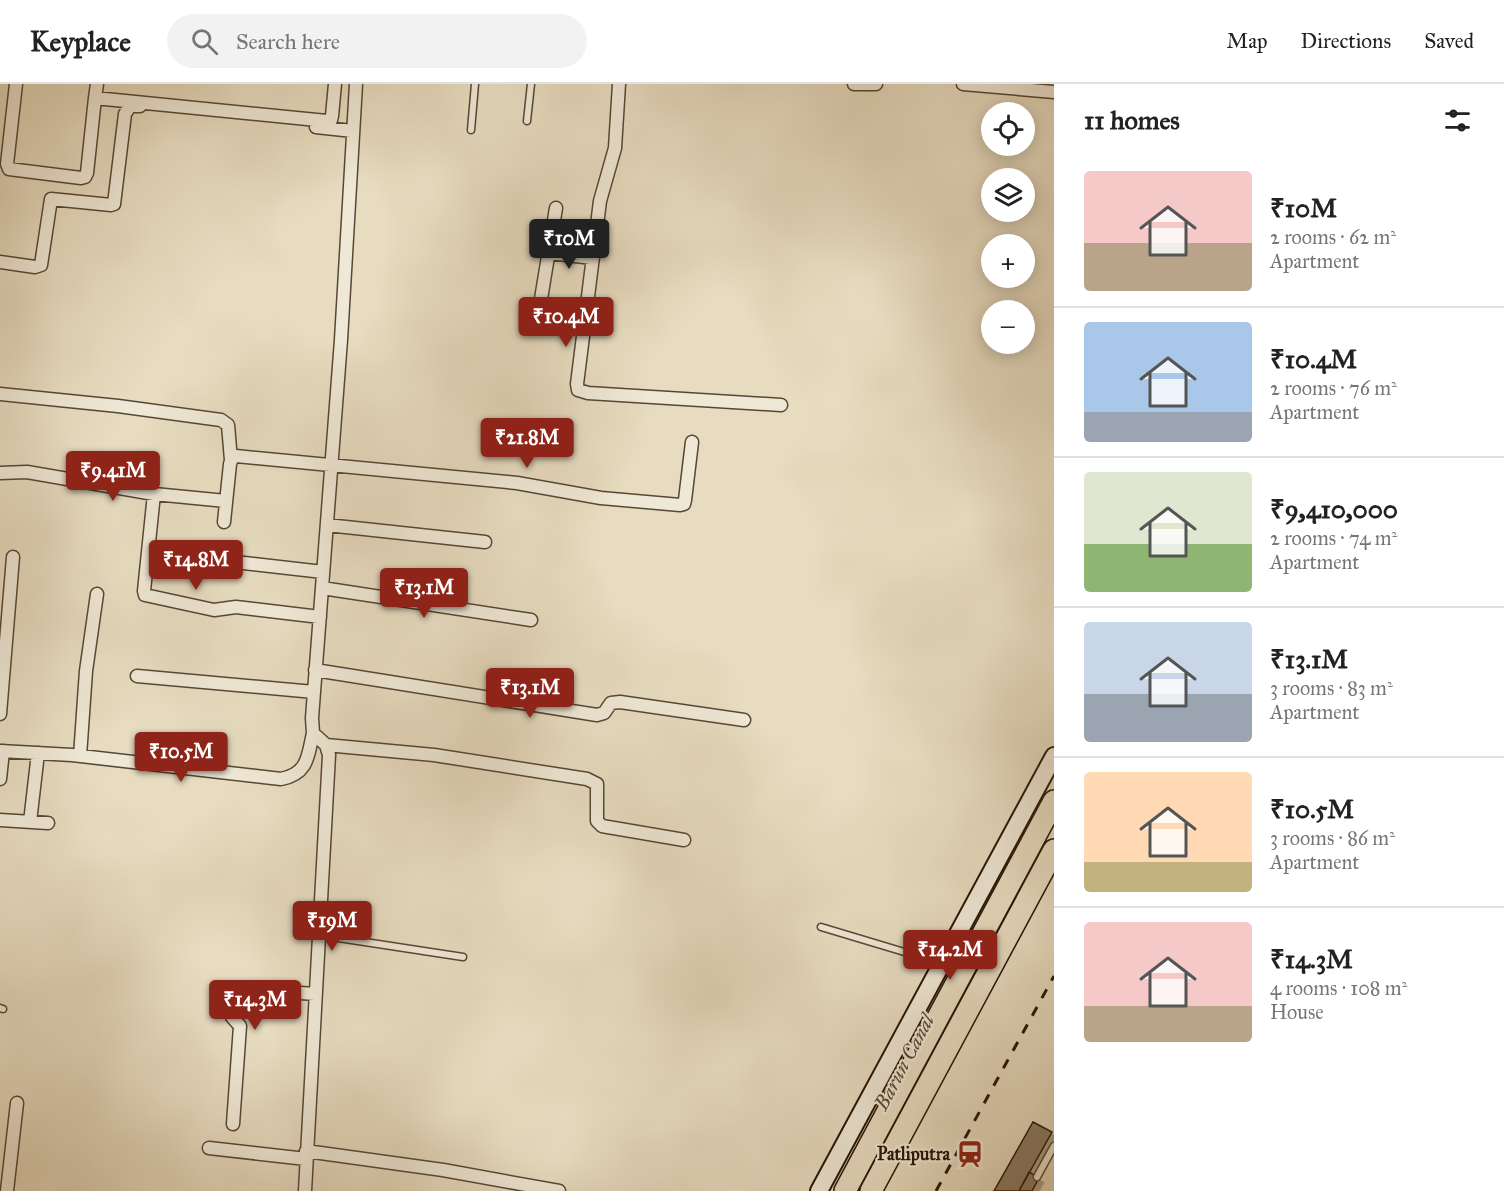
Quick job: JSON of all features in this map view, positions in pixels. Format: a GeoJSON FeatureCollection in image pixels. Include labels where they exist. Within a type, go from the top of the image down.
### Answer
{"type":"FeatureCollection","features":[{"type":"Feature","properties":{"kind":"highway"},"geometry":{"type":"LineString","coordinates":[[845,1191],[1054,801]]}},
{"type":"Feature","properties":{"kind":"highway"},"geometry":{"type":"LineString","coordinates":[[871,1191],[1054,850]]}},
{"type":"Feature","properties":{"kind":"main road"},"geometry":{"type":"LineString","coordinates":[[819,1191],[1054,756]]}},
{"type":"Feature","properties":{"kind":"street"},"geometry":{"type":"LineString","coordinates":[[16,84],[7,164],[9,169],[85,177],[96,84]]}},
{"type":"Feature","properties":{"kind":"street"},"geometry":{"type":"LineString","coordinates":[[95,98],[327,121],[331,120],[332,116],[335,84]]}},
{"type":"Feature","properties":{"kind":"street"},"geometry":{"type":"LineString","coordinates":[[0,778],[1,751],[80,756],[281,779],[291,777],[302,769],[309,754],[313,733],[311,723],[341,340],[356,84]]}},
{"type":"Feature","properties":{"kind":"street"},"geometry":{"type":"LineString","coordinates":[[619,84],[615,148],[600,201],[582,334],[578,390],[588,393],[782,405]]}},
{"type":"Feature","properties":{"kind":"street"},"geometry":{"type":"LineString","coordinates":[[854,84],[876,84]]}},
{"type":"Feature","properties":{"kind":"street"},"geometry":{"type":"LineString","coordinates":[[963,84],[1054,92]]}},
{"type":"Feature","properties":{"kind":"street"},"geometry":{"type":"LineString","coordinates":[[334,97],[356,99]]}},
{"type":"Feature","properties":{"kind":"street"},"geometry":{"type":"LineString","coordinates":[[0,262],[35,267],[41,265],[51,199],[114,204],[125,114],[130,106],[353,131]]}},
{"type":"Feature","properties":{"kind":"street"},"geometry":{"type":"LineString","coordinates":[[540,305],[556,208]]}},
{"type":"Feature","properties":{"kind":"street"},"geometry":{"type":"LineString","coordinates":[[549,253],[592,258]]}},
{"type":"Feature","properties":{"kind":"street"},"geometry":{"type":"LineString","coordinates":[[0,394],[118,406],[220,420],[228,425],[231,460],[224,522]]}},
{"type":"Feature","properties":{"kind":"street"},"geometry":{"type":"LineString","coordinates":[[231,460],[234,456],[240,456],[332,464],[517,483],[601,498],[680,505],[686,500],[692,442]]}},
{"type":"Feature","properties":{"kind":"street"},"geometry":{"type":"LineString","coordinates":[[0,473],[27,472],[154,494],[226,501]]}},
{"type":"Feature","properties":{"kind":"street"},"geometry":{"type":"LineString","coordinates":[[154,494],[145,595],[214,610],[236,607],[320,617]]}},
{"type":"Feature","properties":{"kind":"street"},"geometry":{"type":"LineString","coordinates":[[327,525],[485,542]]}},
{"type":"Feature","properties":{"kind":"street"},"geometry":{"type":"LineString","coordinates":[[0,714],[13,557]]}},
{"type":"Feature","properties":{"kind":"street"},"geometry":{"type":"LineString","coordinates":[[209,559],[323,572]]}},
{"type":"Feature","properties":{"kind":"street"},"geometry":{"type":"LineString","coordinates":[[322,588],[531,620]]}},
{"type":"Feature","properties":{"kind":"street"},"geometry":{"type":"LineString","coordinates":[[80,756],[86,671],[97,594]]}},
{"type":"Feature","properties":{"kind":"street"},"geometry":{"type":"LineString","coordinates":[[315,670],[597,715],[604,713],[610,703],[615,702],[744,720]]}},
{"type":"Feature","properties":{"kind":"street"},"geometry":{"type":"LineString","coordinates":[[137,676],[314,692]]}},
{"type":"Feature","properties":{"kind":"street"},"geometry":{"type":"LineString","coordinates":[[305,1191],[329,755],[326,745],[313,733]]}},
{"type":"Feature","properties":{"kind":"street"},"geometry":{"type":"LineString","coordinates":[[326,745],[434,755],[587,779],[597,784],[597,821],[602,826],[684,840]]}},
{"type":"Feature","properties":{"kind":"street"},"geometry":{"type":"LineString","coordinates":[[30,822],[38,753]]}},
{"type":"Feature","properties":{"kind":"street"},"geometry":{"type":"LineString","coordinates":[[0,820],[48,823]]}},
{"type":"Feature","properties":{"kind":"street"},"geometry":{"type":"LineString","coordinates":[[233,1124],[240,1028],[239,1023],[232,1017],[235,992],[243,989],[315,994]]}},
{"type":"Feature","properties":{"kind":"street"},"geometry":{"type":"LineString","coordinates":[[7,1191],[17,1103]]}},
{"type":"Feature","properties":{"kind":"street"},"geometry":{"type":"LineString","coordinates":[[209,1148],[306,1155],[443,1170],[559,1191]]}},
{"type":"Feature","properties":{"kind":"lane"},"geometry":{"type":"LineString","coordinates":[[471,130],[475,84]]}},
{"type":"Feature","properties":{"kind":"lane"},"geometry":{"type":"LineString","coordinates":[[527,121],[531,84]]}},
{"type":"Feature","properties":{"kind":"lane"},"geometry":{"type":"LineString","coordinates":[[821,927],[941,963]]}},
{"type":"Feature","properties":{"kind":"lane"},"geometry":{"type":"LineString","coordinates":[[318,935],[463,957]]}},
{"type":"Feature","properties":{"kind":"lane"},"geometry":{"type":"LineString","coordinates":[[1037,1177],[1054,1146]]}},
{"type":"Feature","properties":{"kind":"building"},"geometry":{"type":"Polygon","coordinates":[[[1033,1122],[1052,1132],[1019,1191],[994,1191],[1033,1122]]]}},
{"type":"Feature","properties":{"kind":"building"},"geometry":{"type":"Polygon","coordinates":[[[1029,1172],[1039,1178],[1032,1191],[1019,1191],[1029,1172]]]}},
{"type":"Feature","properties":{"kind":"railway"},"geometry":{"type":"LineString","coordinates":[[936,1191],[1054,976]]}},
{"type":"Feature","properties":{"kind":"place","name":"Patliputra"},"geometry":{"type":"Point","coordinates":[970,1154]}},
{"type":"Feature","properties":{"kind":"water label","name":"Barun Canal"},"geometry":{"type":"Point","coordinates":[904,1062]}}]}
